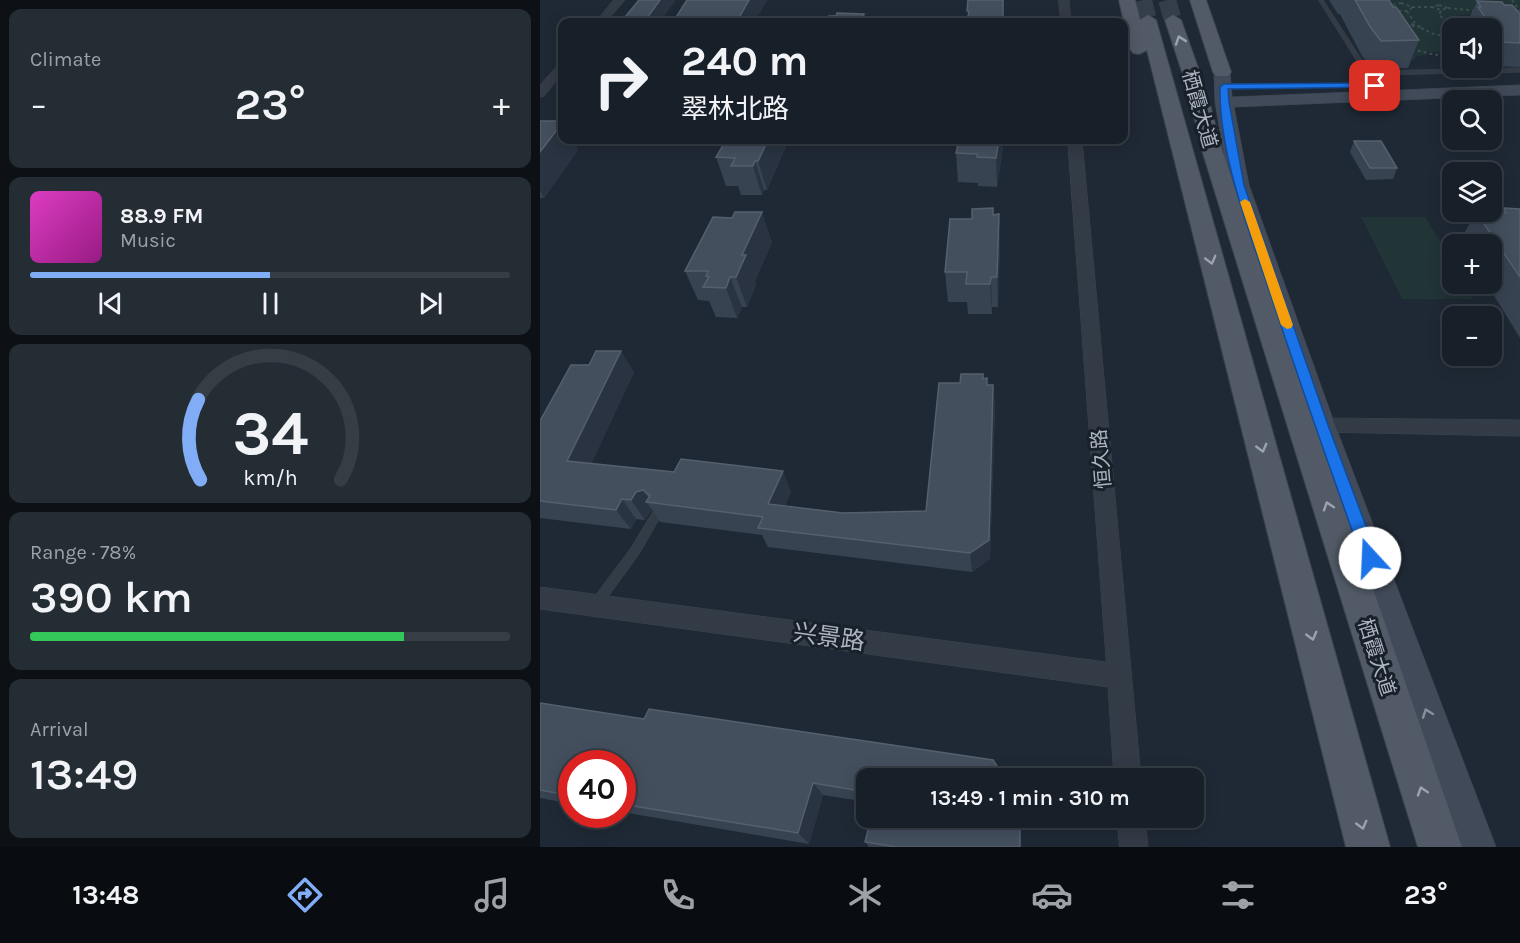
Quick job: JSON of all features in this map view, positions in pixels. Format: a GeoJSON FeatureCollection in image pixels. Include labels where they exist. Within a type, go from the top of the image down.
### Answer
{"type":"FeatureCollection","features":[{"type":"Feature","properties":{"kind":"main road"},"geometry":{"type":"LineString","coordinates":[[1198,0],[1224,87]]}},
{"type":"Feature","properties":{"kind":"main road"},"geometry":{"type":"LineString","coordinates":[[1219,10],[1224,40],[1224,87]]}},
{"type":"Feature","properties":{"kind":"main road","name":"栖霞大道"},"geometry":{"type":"LineString","coordinates":[[1150,14],[1203,228],[1368,847]]}},
{"type":"Feature","properties":{"kind":"main road","name":"栖霞大道"},"geometry":{"type":"LineString","coordinates":[[1150,14],[1197,90],[1212,150],[1440,847]]}},
{"type":"Feature","properties":{"kind":"street"},"geometry":{"type":"LineString","coordinates":[[605,18],[620,0]]}},
{"type":"Feature","properties":{"kind":"street"},"geometry":{"type":"LineString","coordinates":[[1064,0],[1066,18]]}},
{"type":"Feature","properties":{"kind":"street"},"geometry":{"type":"LineString","coordinates":[[540,93],[558,72]]}},
{"type":"Feature","properties":{"kind":"street"},"geometry":{"type":"LineString","coordinates":[[1224,87],[1371,79],[1520,82]]}},
{"type":"Feature","properties":{"kind":"street"},"geometry":{"type":"LineString","coordinates":[[1224,87],[1520,90]]}},
{"type":"Feature","properties":{"kind":"street"},"geometry":{"type":"LineString","coordinates":[[1224,87],[1239,185],[1321,425],[1476,847]]}},
{"type":"Feature","properties":{"kind":"street","name":"恒久路"},"geometry":{"type":"LineString","coordinates":[[1075,144],[1127,768]]}},
{"type":"Feature","properties":{"kind":"street"},"geometry":{"type":"LineString","coordinates":[[1321,425],[1520,428]]}},
{"type":"Feature","properties":{"kind":"street","name":"兴景路"},"geometry":{"type":"LineString","coordinates":[[540,598],[1118,676]]}},
{"type":"Feature","properties":{"kind":"street"},"geometry":{"type":"LineString","coordinates":[[1132,828],[1134,847]]}},
{"type":"Feature","properties":{"kind":"lane"},"geometry":{"type":"LineString","coordinates":[[1321,0],[1371,79],[1520,70]]}},
{"type":"Feature","properties":{"kind":"lane"},"geometry":{"type":"LineString","coordinates":[[594,606],[635,551],[656,516]]}},
{"type":"Feature","properties":{"kind":"path"},"geometry":{"type":"LineString","coordinates":[[1512,0],[1520,11]]}},
{"type":"Feature","properties":{"kind":"path"},"geometry":{"type":"LineString","coordinates":[[1392,7],[1398,2],[1412,7],[1432,7],[1441,10],[1448,8]]}},
{"type":"Feature","properties":{"kind":"path"},"geometry":{"type":"LineString","coordinates":[[1432,7],[1437,3],[1448,8],[1480,11]]}},
{"type":"Feature","properties":{"kind":"path"},"geometry":{"type":"LineString","coordinates":[[1384,7],[1407,11],[1415,24],[1420,25],[1421,28]]}},
{"type":"Feature","properties":{"kind":"path"},"geometry":{"type":"LineString","coordinates":[[1407,11],[1412,7]]}},
{"type":"Feature","properties":{"kind":"path"},"geometry":{"type":"LineString","coordinates":[[1441,10],[1438,15],[1442,18]]}},
{"type":"Feature","properties":{"kind":"path"},"geometry":{"type":"LineString","coordinates":[[1410,26],[1415,24]]}},
{"type":"Feature","properties":{"kind":"path"},"geometry":{"type":"LineString","coordinates":[[1405,26],[1421,28],[1442,35]]}},
{"type":"Feature","properties":{"kind":"path"},"geometry":{"type":"LineString","coordinates":[[1409,48],[1435,55],[1442,54]]}},
{"type":"Feature","properties":{"kind":"shaded area"},"geometry":{"type":"Polygon","coordinates":[[[1377,0],[1520,0],[1520,57],[1502,35],[1502,18],[1467,15],[1442,18],[1442,52],[1425,52],[1427,55],[1416,56],[1415,60],[1408,60],[1412,50],[1420,51],[1413,49],[1377,0]]]}},
{"type":"Feature","properties":{"kind":"shaded area"},"geometry":{"type":"Polygon","coordinates":[[[1361,217],[1425,217],[1442,245],[1442,294],[1471,294],[1474,299],[1402,299],[1361,217]]]}},
{"type":"Feature","properties":{"kind":"building"},"geometry":{"type":"Polygon","coordinates":[[[639,0],[660,0],[647,18],[624,18],[639,0]]]}},
{"type":"Feature","properties":{"kind":"building"},"geometry":{"type":"Polygon","coordinates":[[[687,0],[749,0],[737,18],[676,18],[687,0]]]}},
{"type":"Feature","properties":{"kind":"building"},"geometry":{"type":"Polygon","coordinates":[[[968,0],[1003,0],[1003,18],[968,18],[969,11],[967,11],[968,0]]]}},
{"type":"Feature","properties":{"kind":"building"},"geometry":{"type":"Polygon","coordinates":[[[1355,0],[1389,0],[1419,40],[1381,41],[1355,0]]]}},
{"type":"Feature","properties":{"kind":"building"},"geometry":{"type":"Polygon","coordinates":[[[1477,1],[1502,2],[1504,5],[1512,5],[1520,14],[1520,43],[1502,42],[1502,18],[1486,18],[1478,7],[1481,7],[1477,1]]]}},
{"type":"Feature","properties":{"kind":"building"},"geometry":{"type":"Polygon","coordinates":[[[837,13],[864,14],[863,18],[828,18],[836,16],[837,13]]]}},
{"type":"Feature","properties":{"kind":"building"},"geometry":{"type":"Polygon","coordinates":[[[540,121],[558,121],[558,128],[540,152],[540,121]]]}},
{"type":"Feature","properties":{"kind":"building"},"geometry":{"type":"Polygon","coordinates":[[[1354,141],[1381,141],[1397,168],[1370,168],[1354,141]]]}},
{"type":"Feature","properties":{"kind":"building"},"geometry":{"type":"Polygon","coordinates":[[[724,144],[766,144],[753,166],[731,166],[735,158],[716,157],[724,144]]]}},
{"type":"Feature","properties":{"kind":"building"},"geometry":{"type":"Polygon","coordinates":[[[958,144],[998,144],[996,158],[956,153],[958,144]]]}},
{"type":"Feature","properties":{"kind":"building"},"geometry":{"type":"Polygon","coordinates":[[[993,208],[993,215],[999,214],[997,277],[991,277],[990,284],[966,284],[967,272],[945,272],[950,219],[972,219],[972,209],[993,208]]]}},
{"type":"Feature","properties":{"kind":"building"},"geometry":{"type":"Polygon","coordinates":[[[1504,208],[1520,209],[1520,277],[1502,250],[1502,234],[1491,234],[1483,222],[1502,222],[1502,213],[1506,213],[1504,208]]]}},
{"type":"Feature","properties":{"kind":"building"},"geometry":{"type":"Polygon","coordinates":[[[735,212],[762,212],[742,255],[746,255],[736,277],[730,277],[726,288],[703,287],[709,277],[706,276],[708,271],[685,271],[713,217],[732,218],[735,212]]]}},
{"type":"Feature","properties":{"kind":"building"},"geometry":{"type":"Polygon","coordinates":[[[596,351],[621,351],[567,461],[674,472],[681,459],[783,471],[768,504],[843,513],[926,511],[939,383],[960,383],[961,374],[983,374],[983,379],[987,378],[987,385],[993,385],[989,540],[970,553],[758,528],[763,517],[646,502],[650,496],[643,490],[636,492],[631,500],[622,499],[616,510],[540,501],[540,421],[571,365],[589,365],[596,351]]]}},
{"type":"Feature","properties":{"kind":"building"},"geometry":{"type":"Polygon","coordinates":[[[540,703],[644,719],[649,709],[993,760],[998,768],[856,768],[856,790],[813,783],[798,833],[636,806],[636,750],[558,750],[558,793],[540,790],[540,703]]]}},
{"type":"Feature","properties":{"kind":"building"},"geometry":{"type":"Polygon","coordinates":[[[868,828],[1020,828],[1020,847],[896,847],[865,842],[868,828]]]}},
{"type":"Feature","properties":{"kind":"tunnel"},"geometry":{"type":"LineString","coordinates":[[1143,0],[1148,20]]}},
{"type":"Feature","properties":{"kind":"tunnel"},"geometry":{"type":"LineString","coordinates":[[1167,0],[1173,20]]}},
{"type":"Feature","properties":{"kind":"slow traffic"},"geometry":{"type":"LineString","coordinates":[[1245,202],[1287,325]]}},
{"type":"Feature","properties":{"kind":"route"},"geometry":{"type":"LineString","coordinates":[[1370,558],[1321,425],[1239,185],[1224,102],[1224,87],[1375,86]]}}]}
